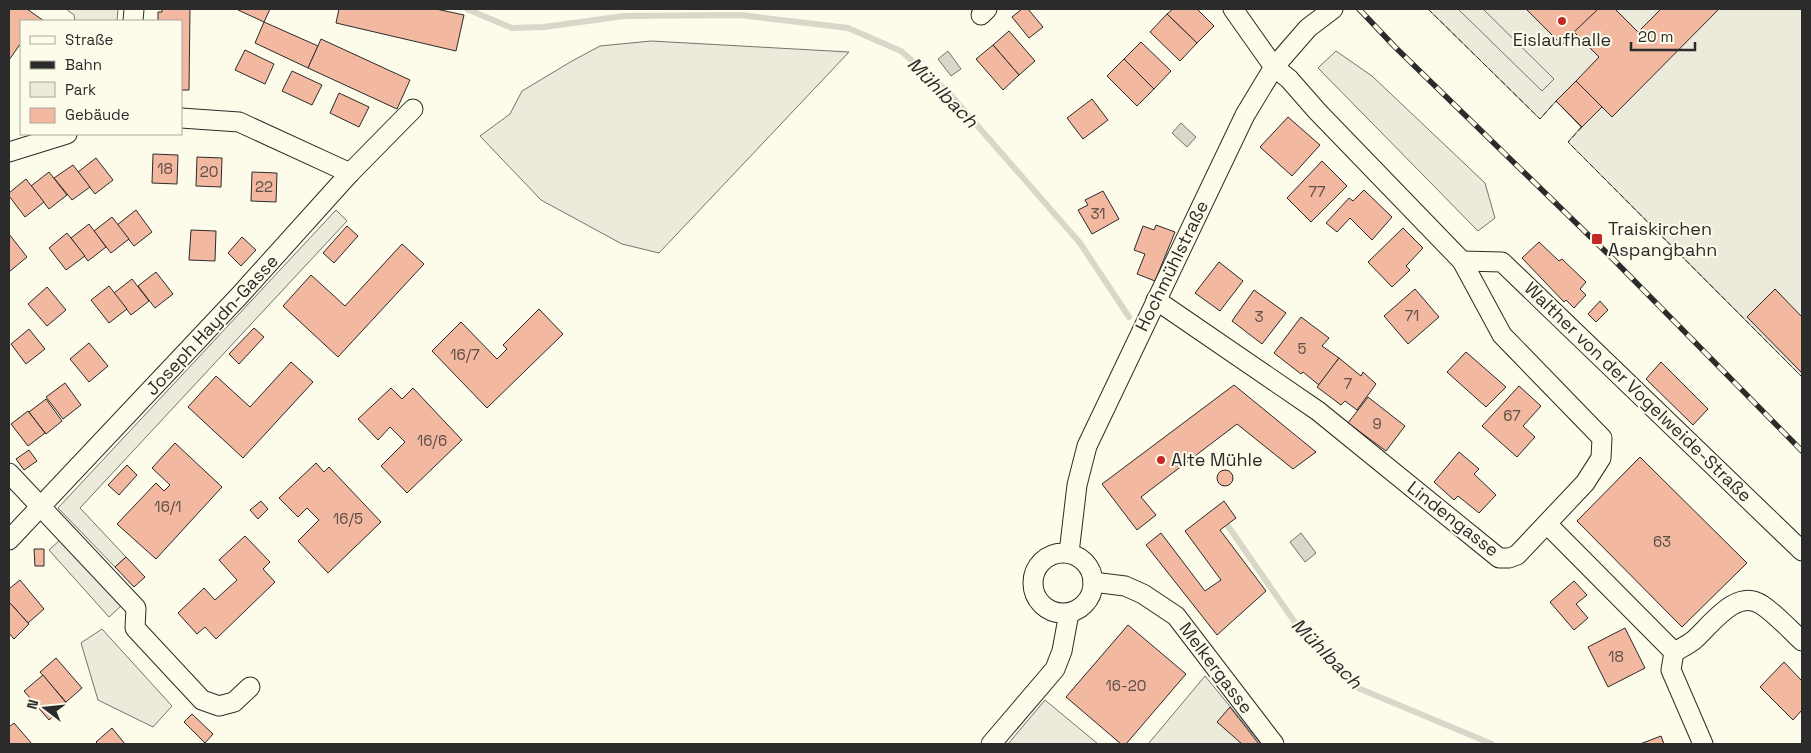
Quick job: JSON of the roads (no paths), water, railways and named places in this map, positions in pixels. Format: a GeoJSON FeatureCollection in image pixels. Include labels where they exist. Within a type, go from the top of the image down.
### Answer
{"type":"FeatureCollection","features":[{"type":"Feature","properties":{"kind":"street"},"geometry":{"type":"LineString","coordinates":[[1233,9],[1274,67],[1289,79],[1324,118],[1462,261],[1502,335],[1602,438],[1601,458],[1585,483],[1547,524],[1674,652]]}},
{"type":"Feature","properties":{"kind":"street","name":"Hochmühlstraße"},"geometry":{"type":"LineString","coordinates":[[1069,553],[1076,485],[1087,446],[1245,115],[1274,67],[1308,28],[1333,9]]}},
{"type":"Feature","properties":{"kind":"street","name":"Joseph Haydn-Gasse"},"geometry":{"type":"LineString","coordinates":[[9,540],[240,295],[350,173],[413,109]]}},
{"type":"Feature","properties":{"kind":"street"},"geometry":{"type":"LineString","coordinates":[[182,118],[239,122],[350,173]]}},
{"type":"Feature","properties":{"kind":"street"},"geometry":{"type":"LineString","coordinates":[[9,152],[64,135]]}},
{"type":"Feature","properties":{"kind":"street","name":"Walther von der Vogelweide-Straße"},"geometry":{"type":"LineString","coordinates":[[1462,261],[1502,262],[1802,550]]}},
{"type":"Feature","properties":{"kind":"street","name":"Lindengasse"},"geometry":{"type":"LineString","coordinates":[[1156,300],[1318,410],[1499,558],[1517,556],[1547,524]]}},
{"type":"Feature","properties":{"kind":"street"},"geometry":{"type":"LineString","coordinates":[[9,473],[136,608],[135,628],[202,700],[219,706],[234,702],[250,687]]}},
{"type":"Feature","properties":{"kind":"street"},"geometry":{"type":"LineString","coordinates":[[1059,552],[1078,556],[1086,563],[1091,572],[1093,582],[1091,593],[1079,609],[1059,613],[1042,605],[1036,597],[1033,588],[1033,578],[1036,569],[1050,555],[1059,552]]}},
{"type":"Feature","properties":{"kind":"street","name":"Melkergasse"},"geometry":{"type":"LineString","coordinates":[[1093,582],[1125,586],[1143,594],[1176,616],[1274,744]]}},
{"type":"Feature","properties":{"kind":"street"},"geometry":{"type":"LineString","coordinates":[[1703,744],[1671,670],[1674,652],[1692,641],[1729,608],[1738,602],[1749,599],[1762,604],[1802,641]]}},
{"type":"Feature","properties":{"kind":"street"},"geometry":{"type":"LineString","coordinates":[[991,744],[1055,669],[1062,651],[1069,612]]}},
{"type":"Feature","properties":{"kind":"waterway","name":"Mühlbach"},"geometry":{"type":"LineString","coordinates":[[467,9],[512,28],[544,27],[624,16],[740,15],[848,28],[901,51],[948,92],[1080,243],[1129,317]]}},
{"type":"Feature","properties":{"kind":"waterway","name":"Mühlbach"},"geometry":{"type":"LineString","coordinates":[[1228,526],[1301,631],[1358,688],[1492,744]]}},
{"type":"Feature","properties":{"kind":"railway"},"geometry":{"type":"LineString","coordinates":[[1359,9],[1394,46],[1608,254],[1802,451]]}},
{"type":"Feature","properties":{"kind":"place","name":"Eislaufhalle"},"geometry":{"type":"Point","coordinates":[1562,21]}},
{"type":"Feature","properties":{"kind":"place","name":"Traiskirchen Aspangbahn"},"geometry":{"type":"Point","coordinates":[1597,239]}},
{"type":"Feature","properties":{"kind":"place","name":"Alte Mühle"},"geometry":{"type":"Point","coordinates":[1161,460]}}]}
